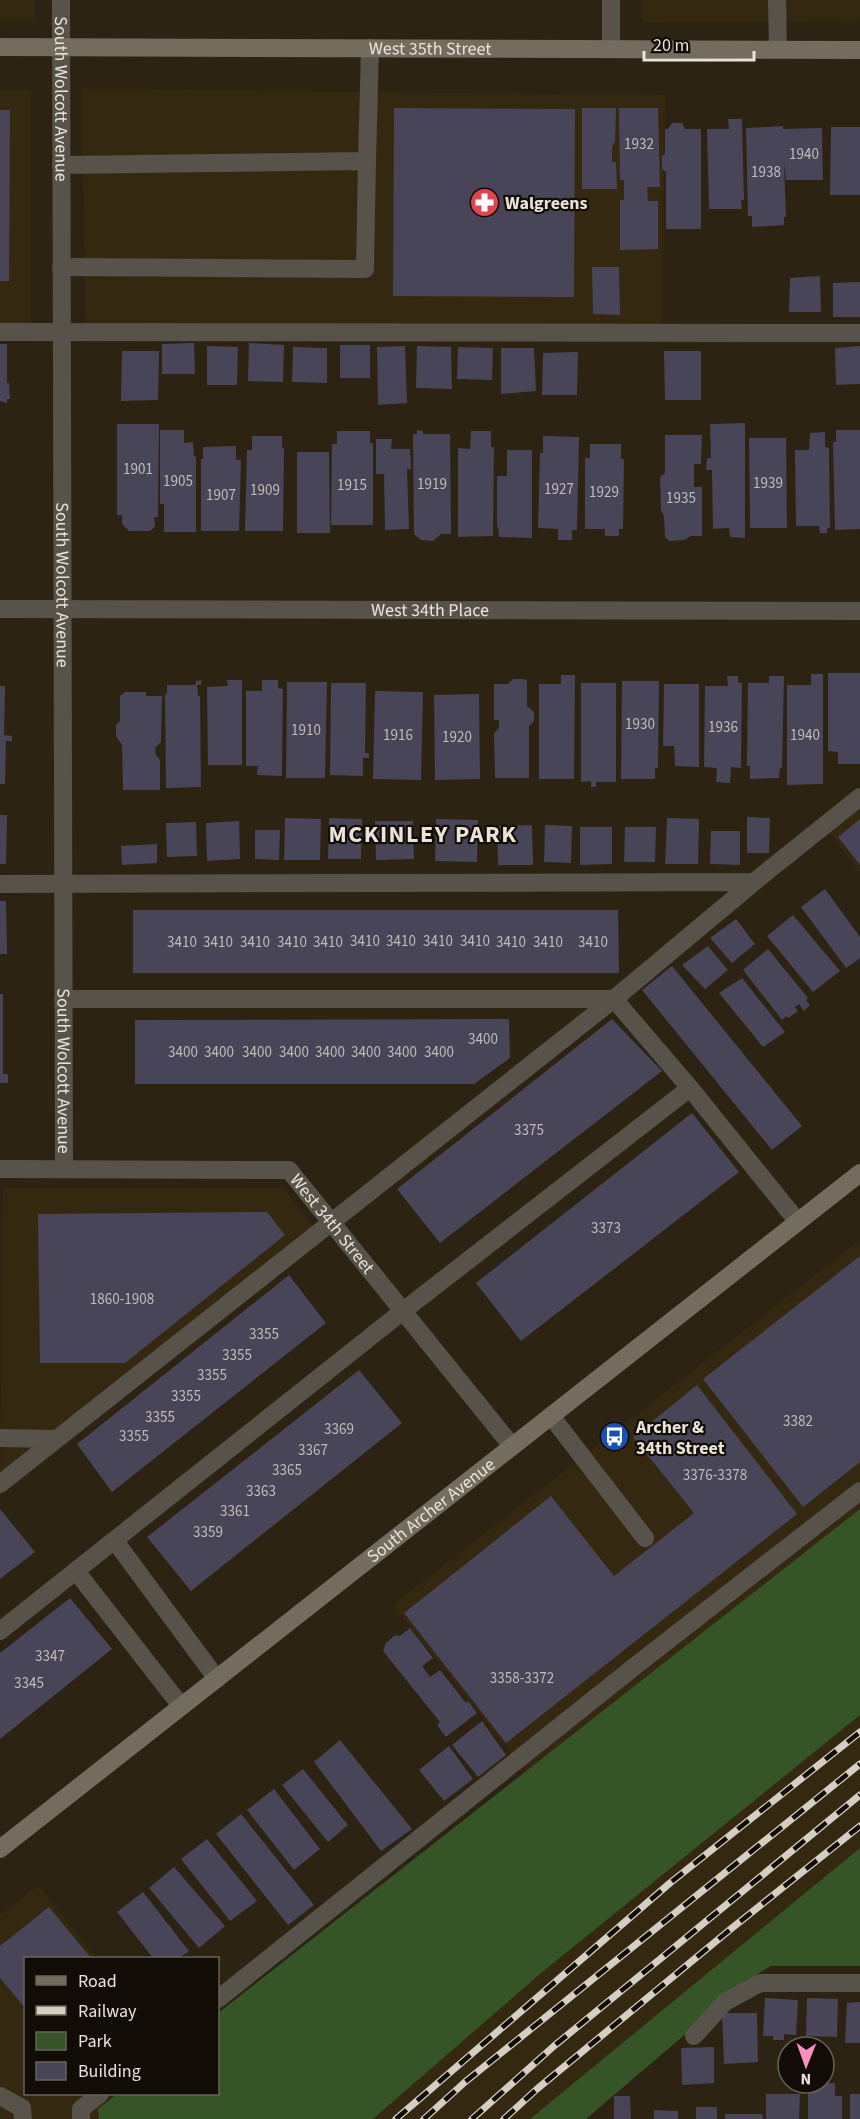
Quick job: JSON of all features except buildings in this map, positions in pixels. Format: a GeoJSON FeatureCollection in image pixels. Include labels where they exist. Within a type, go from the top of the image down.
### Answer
{"type":"FeatureCollection","features":[{"type":"Feature","properties":{"kind":"main road","name":"West 35th Street"},"geometry":{"type":"LineString","coordinates":[[0,48],[860,50]]}},
{"type":"Feature","properties":{"kind":"main road","name":"South Archer Avenue"},"geometry":{"type":"LineString","coordinates":[[0,1849],[860,1173]]}},
{"type":"Feature","properties":{"kind":"street","name":"South Wolcott Avenue"},"geometry":{"type":"LineString","coordinates":[[61,0],[64,1169]]}},
{"type":"Feature","properties":{"kind":"street"},"geometry":{"type":"LineString","coordinates":[[611,0],[611,49]]}},
{"type":"Feature","properties":{"kind":"street"},"geometry":{"type":"LineString","coordinates":[[777,0],[778,49]]}},
{"type":"Feature","properties":{"kind":"street"},"geometry":{"type":"LineString","coordinates":[[61,267],[365,269],[370,48]]}},
{"type":"Feature","properties":{"kind":"street"},"geometry":{"type":"LineString","coordinates":[[61,165],[367,161]]}},
{"type":"Feature","properties":{"kind":"street"},"geometry":{"type":"LineString","coordinates":[[0,332],[860,333]]}},
{"type":"Feature","properties":{"kind":"street","name":"West 34th Place"},"geometry":{"type":"LineString","coordinates":[[0,609],[860,611]]}},
{"type":"Feature","properties":{"kind":"street"},"geometry":{"type":"LineString","coordinates":[[0,1484],[614,999],[860,797]]}},
{"type":"Feature","properties":{"kind":"street"},"geometry":{"type":"LineString","coordinates":[[0,884],[754,882]]}},
{"type":"Feature","properties":{"kind":"street"},"geometry":{"type":"LineString","coordinates":[[63,999],[614,999],[690,1088],[798,1222]]}},
{"type":"Feature","properties":{"kind":"street"},"geometry":{"type":"LineString","coordinates":[[0,1631],[403,1311],[690,1088]]}},
{"type":"Feature","properties":{"kind":"street","name":"West 34th Street"},"geometry":{"type":"LineString","coordinates":[[0,1169],[289,1170],[512,1446]]}},
{"type":"Feature","properties":{"kind":"street"},"geometry":{"type":"LineString","coordinates":[[552,1416],[645,1538]]}},
{"type":"Feature","properties":{"kind":"street"},"geometry":{"type":"LineString","coordinates":[[0,1438],[57,1439]]}},
{"type":"Feature","properties":{"kind":"street"},"geometry":{"type":"LineString","coordinates":[[219,1998],[630,1670],[860,1491]]}},
{"type":"Feature","properties":{"kind":"street"},"geometry":{"type":"LineString","coordinates":[[115,1541],[217,1678]]}},
{"type":"Feature","properties":{"kind":"street"},"geometry":{"type":"LineString","coordinates":[[76,1571],[181,1706]]}},
{"type":"Feature","properties":{"kind":"street"},"geometry":{"type":"LineString","coordinates":[[694,2036],[725,2002],[760,1983],[860,1983]]}},
{"type":"Feature","properties":{"kind":"street"},"geometry":{"type":"LineString","coordinates":[[81,2119],[81,2109],[99,2095]]}},
{"type":"Feature","properties":{"kind":"street"},"geometry":{"type":"LineString","coordinates":[[0,2096],[22,2108],[23,2119]]}},
{"type":"Feature","properties":{"kind":"shaded area"},"geometry":{"type":"Polygon","coordinates":[[[0,0],[35,0],[35,21],[0,21],[0,0]]]}},
{"type":"Feature","properties":{"kind":"shaded area"},"geometry":{"type":"Polygon","coordinates":[[[642,0],[860,0],[860,21],[642,22],[642,0]]]}},
{"type":"Feature","properties":{"kind":"shaded area"},"geometry":{"type":"Polygon","coordinates":[[[81,89],[665,95],[662,334],[86,332],[81,89]]]}},
{"type":"Feature","properties":{"kind":"shaded area"},"geometry":{"type":"Polygon","coordinates":[[[0,90],[31,90],[31,332],[0,332],[0,90]]]}},
{"type":"Feature","properties":{"kind":"shaded area"},"geometry":{"type":"Polygon","coordinates":[[[860,797],[860,873],[824,826],[860,797]]]}},
{"type":"Feature","properties":{"kind":"shaded area"},"geometry":{"type":"Polygon","coordinates":[[[3,1188],[284,1188],[318,1233],[0,1484],[3,1188]]]}},
{"type":"Feature","properties":{"kind":"shaded area"},"geometry":{"type":"Polygon","coordinates":[[[860,1240],[860,1966],[771,1966],[730,1990],[586,2119],[0,2119],[0,1915],[38,1885],[95,1957],[24,1957],[24,2095],[219,2095],[219,2012],[526,1772],[393,1605],[860,1240]]]}},
{"type":"Feature","properties":{"kind":"green space"},"geometry":{"type":"Polygon","coordinates":[[[860,1509],[860,1715],[541,1973],[373,2119],[99,2119],[98,2109],[116,2095],[219,2095],[219,2012],[860,1509]]]}},
{"type":"Feature","properties":{"kind":"green space"},"geometry":{"type":"Polygon","coordinates":[[[860,1848],[860,1966],[771,1966],[730,1990],[696,2025],[586,2119],[530,2119],[860,1848]]]}},
{"type":"Feature","properties":{"kind":"railway"},"geometry":{"type":"LineString","coordinates":[[396,2119],[670,1883],[860,1732]]}},
{"type":"Feature","properties":{"kind":"railway"},"geometry":{"type":"LineString","coordinates":[[424,2119],[465,2082],[860,1764]]}},
{"type":"Feature","properties":{"kind":"railway"},"geometry":{"type":"LineString","coordinates":[[472,2119],[554,2046],[860,1795]]}},
{"type":"Feature","properties":{"kind":"railway"},"geometry":{"type":"LineString","coordinates":[[504,2119],[537,2089],[732,1928],[860,1826]]}},
{"type":"Feature","properties":{"kind":"place","name":"Walgreens"},"geometry":{"type":"Point","coordinates":[484,203]}},
{"type":"Feature","properties":{"kind":"place","name":"Archer & 34th Street"},"geometry":{"type":"Point","coordinates":[615,1437]}},
{"type":"Feature","properties":{"kind":"district","name":"MCKINLEY PARK"},"geometry":{"type":"Point","coordinates":[423,834]}}]}
